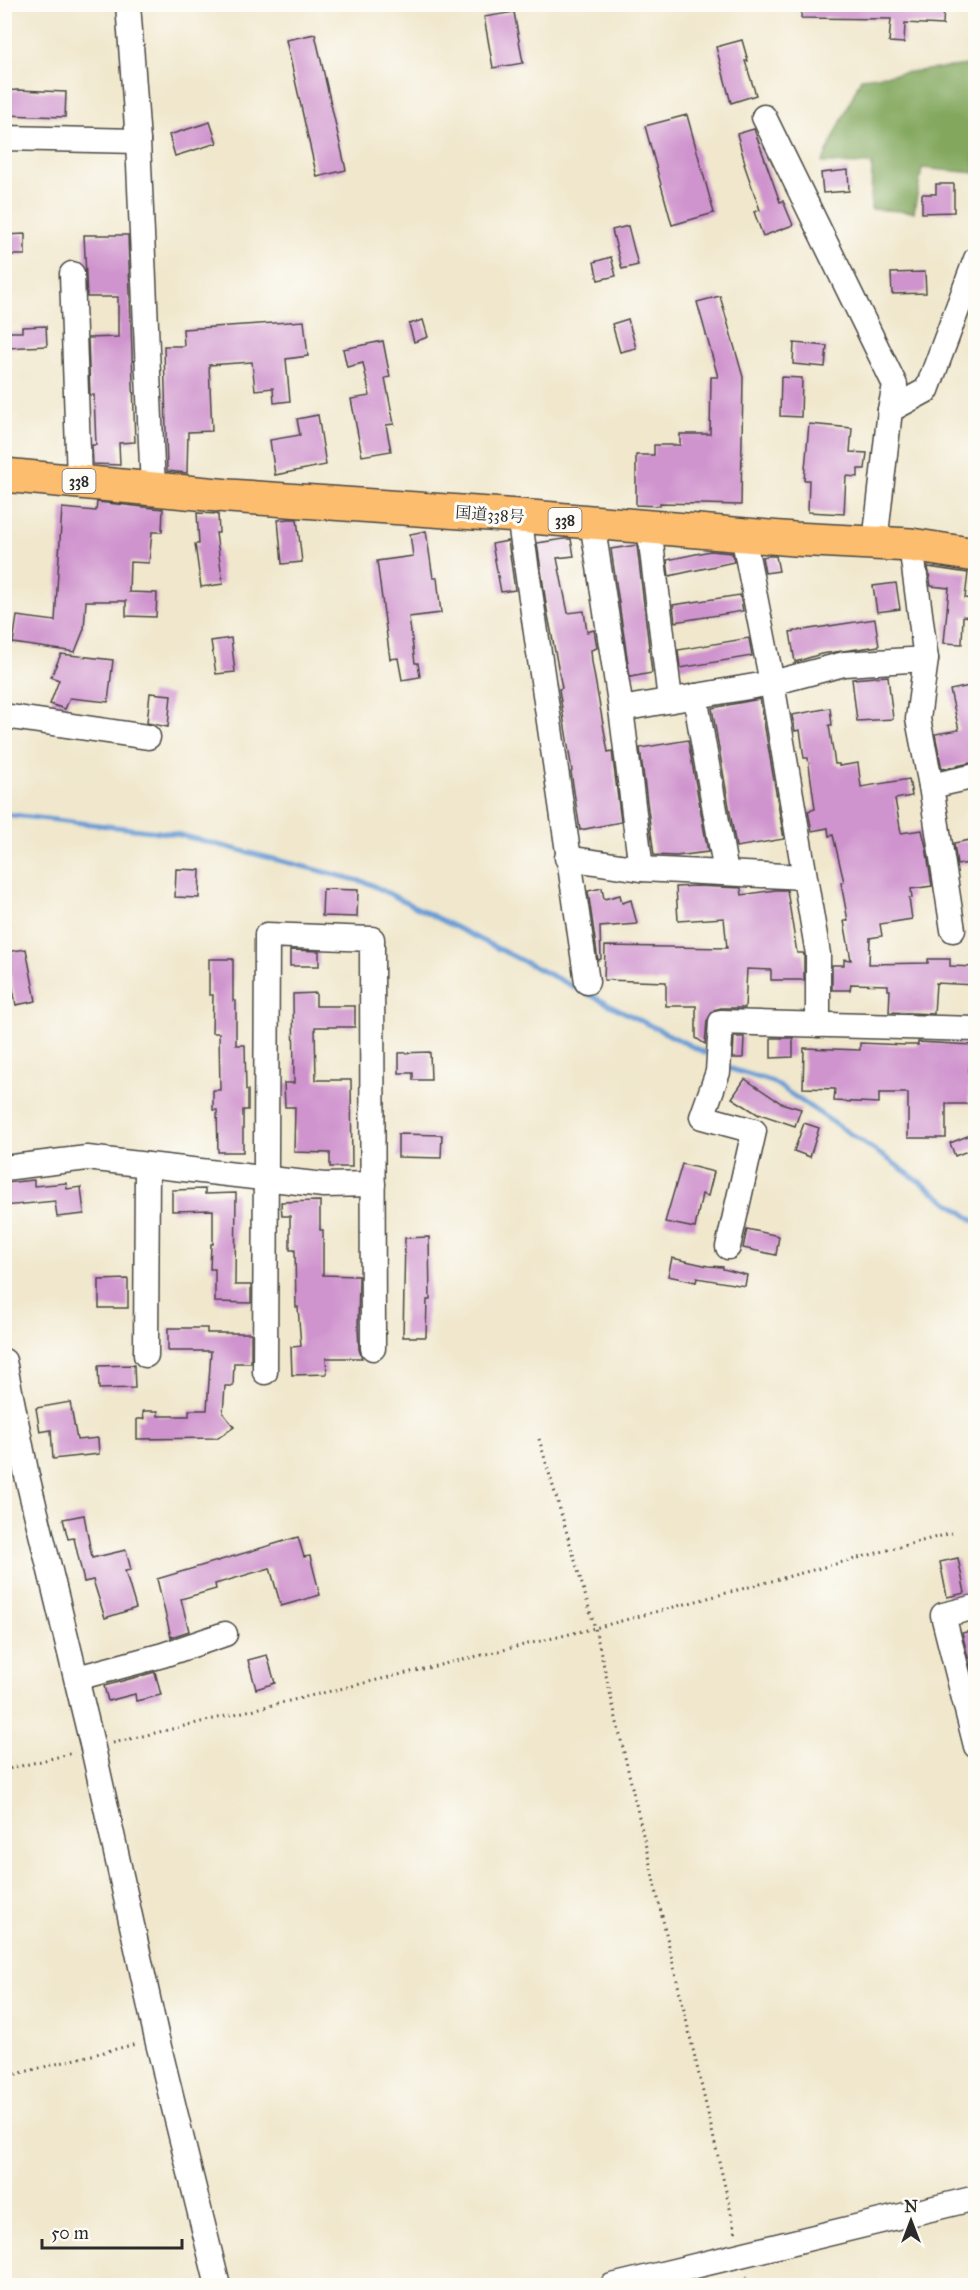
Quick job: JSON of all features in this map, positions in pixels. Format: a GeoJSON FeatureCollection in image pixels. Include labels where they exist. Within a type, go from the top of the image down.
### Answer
{"type":"FeatureCollection","features":[{"type":"Feature","properties":{"kind":"highway","name":"国道338号"},"geometry":{"type":"LineString","coordinates":[[4,475],[153,489],[743,535],[911,545],[975,555]]}},
{"type":"Feature","properties":{"kind":"street"},"geometry":{"type":"LineString","coordinates":[[128,4],[138,141],[153,489]]}},
{"type":"Feature","properties":{"kind":"street"},"geometry":{"type":"LineString","coordinates":[[764,117],[895,386],[890,410],[876,543]]}},
{"type":"Feature","properties":{"kind":"street"},"geometry":{"type":"LineString","coordinates":[[4,138],[138,141]]}},
{"type":"Feature","properties":{"kind":"street"},"geometry":{"type":"LineString","coordinates":[[890,410],[927,390],[975,259]]}},
{"type":"Feature","properties":{"kind":"street"},"geometry":{"type":"LineString","coordinates":[[72,274],[79,481]]}},
{"type":"Feature","properties":{"kind":"street"},"geometry":{"type":"LineString","coordinates":[[519,516],[586,982]]}},
{"type":"Feature","properties":{"kind":"street"},"geometry":{"type":"LineString","coordinates":[[592,522],[621,709],[641,869]]}},
{"type":"Feature","properties":{"kind":"street"},"geometry":{"type":"LineString","coordinates":[[649,526],[670,700]]}},
{"type":"Feature","properties":{"kind":"street"},"geometry":{"type":"LineString","coordinates":[[743,535],[772,683],[818,954],[818,1025]]}},
{"type":"Feature","properties":{"kind":"street"},"geometry":{"type":"LineString","coordinates":[[911,545],[926,659],[918,719],[931,786],[953,930]]}},
{"type":"Feature","properties":{"kind":"street"},"geometry":{"type":"LineString","coordinates":[[621,709],[772,683],[844,664],[926,659]]}},
{"type":"Feature","properties":{"kind":"street"},"geometry":{"type":"LineString","coordinates":[[695,696],[726,873]]}},
{"type":"Feature","properties":{"kind":"street"},"geometry":{"type":"LineString","coordinates":[[4,716],[148,737]]}},
{"type":"Feature","properties":{"kind":"street"},"geometry":{"type":"LineString","coordinates":[[931,786],[975,776]]}},
{"type":"Feature","properties":{"kind":"street"},"geometry":{"type":"LineString","coordinates":[[567,858],[641,869],[804,877]]}},
{"type":"Feature","properties":{"kind":"street"},"geometry":{"type":"LineString","coordinates":[[265,1372],[267,935],[372,939],[373,1348]]}},
{"type":"Feature","properties":{"kind":"street"},"geometry":{"type":"LineString","coordinates":[[728,1247],[754,1131],[702,1117],[718,1072],[722,1022],[975,1029]]}},
{"type":"Feature","properties":{"kind":"street"},"geometry":{"type":"LineString","coordinates":[[4,1168],[87,1158],[324,1185],[373,1184]]}},
{"type":"Feature","properties":{"kind":"street"},"geometry":{"type":"LineString","coordinates":[[146,1355],[147,1165]]}},
{"type":"Feature","properties":{"kind":"street"},"geometry":{"type":"LineString","coordinates":[[4,1361],[27,1476],[77,1678],[157,2038],[218,2286]]}},
{"type":"Feature","properties":{"kind":"street"},"geometry":{"type":"LineString","coordinates":[[975,1607],[943,1615],[975,1746]]}},
{"type":"Feature","properties":{"kind":"street"},"geometry":{"type":"LineString","coordinates":[[77,1678],[164,1655],[225,1634]]}},
{"type":"Feature","properties":{"kind":"street"},"geometry":{"type":"LineString","coordinates":[[612,2286],[975,2198]]}},
{"type":"Feature","properties":{"kind":"path"},"geometry":{"type":"LineString","coordinates":[[539,1439],[595,1628],[741,2254]]}},
{"type":"Feature","properties":{"kind":"path"},"geometry":{"type":"LineString","coordinates":[[4,1770],[595,1628],[952,1533]]}},
{"type":"Feature","properties":{"kind":"path"},"geometry":{"type":"LineString","coordinates":[[4,2078],[157,2038]]}},
{"type":"Feature","properties":{"kind":"green space"},"geometry":{"type":"Polygon","coordinates":[[[975,64],[975,173],[922,168],[914,212],[871,209],[872,164],[822,163],[861,78],[975,64]]]}},
{"type":"Feature","properties":{"kind":"building"},"geometry":{"type":"Polygon","coordinates":[[[802,4],[944,4],[943,25],[905,23],[904,43],[889,42],[891,19],[801,18],[802,4]]]}},
{"type":"Feature","properties":{"kind":"building"},"geometry":{"type":"Polygon","coordinates":[[[514,12],[523,63],[493,68],[484,17],[514,12]]]}},
{"type":"Feature","properties":{"kind":"building"},"geometry":{"type":"Polygon","coordinates":[[[315,34],[346,170],[317,177],[286,40],[315,34]]]}},
{"type":"Feature","properties":{"kind":"building"},"geometry":{"type":"Polygon","coordinates":[[[742,40],[748,61],[745,61],[756,95],[731,103],[716,47],[742,40]]]}},
{"type":"Feature","properties":{"kind":"building"},"geometry":{"type":"Polygon","coordinates":[[[4,91],[66,92],[65,117],[4,115],[4,91]]]}},
{"type":"Feature","properties":{"kind":"building"},"geometry":{"type":"Polygon","coordinates":[[[687,115],[714,213],[672,225],[645,126],[687,115]]]}},
{"type":"Feature","properties":{"kind":"building"},"geometry":{"type":"Polygon","coordinates":[[[210,122],[217,143],[175,156],[169,135],[210,122]]]}},
{"type":"Feature","properties":{"kind":"building"},"geometry":{"type":"Polygon","coordinates":[[[754,129],[780,202],[783,201],[793,225],[763,236],[754,212],[760,210],[744,164],[737,134],[754,129]]]}},
{"type":"Feature","properties":{"kind":"building"},"geometry":{"type":"Polygon","coordinates":[[[848,170],[849,191],[823,193],[821,173],[848,170]]]}},
{"type":"Feature","properties":{"kind":"building"},"geometry":{"type":"Polygon","coordinates":[[[936,184],[954,184],[954,212],[922,213],[922,194],[936,194],[936,184]]]}},
{"type":"Feature","properties":{"kind":"building"},"geometry":{"type":"Polygon","coordinates":[[[628,226],[638,265],[622,269],[612,230],[628,226]]]}},
{"type":"Feature","properties":{"kind":"building"},"geometry":{"type":"Polygon","coordinates":[[[25,234],[25,255],[4,255],[4,235],[25,234]]]}},
{"type":"Feature","properties":{"kind":"building"},"geometry":{"type":"Polygon","coordinates":[[[84,235],[128,235],[135,442],[119,443],[120,465],[93,464],[92,445],[96,445],[94,395],[90,395],[88,338],[118,337],[118,297],[87,297],[84,235]]]}},
{"type":"Feature","properties":{"kind":"building"},"geometry":{"type":"Polygon","coordinates":[[[611,257],[616,276],[598,280],[594,262],[611,257]]]}},
{"type":"Feature","properties":{"kind":"building"},"geometry":{"type":"Polygon","coordinates":[[[925,272],[926,293],[892,294],[891,273],[925,272]]]}},
{"type":"Feature","properties":{"kind":"building"},"geometry":{"type":"Polygon","coordinates":[[[720,296],[743,377],[741,505],[660,503],[660,506],[636,505],[636,455],[654,455],[654,445],[680,445],[680,434],[710,434],[711,377],[718,377],[697,302],[720,296]]]}},
{"type":"Feature","properties":{"kind":"building"},"geometry":{"type":"Polygon","coordinates":[[[628,319],[636,348],[620,352],[612,324],[628,319]]]}},
{"type":"Feature","properties":{"kind":"building"},"geometry":{"type":"Polygon","coordinates":[[[423,320],[428,337],[414,342],[409,324],[423,320]]]}},
{"type":"Feature","properties":{"kind":"building"},"geometry":{"type":"Polygon","coordinates":[[[304,321],[308,356],[286,359],[290,401],[274,403],[273,388],[255,390],[252,362],[209,365],[212,431],[188,432],[187,473],[167,471],[164,346],[184,346],[183,329],[304,321]]]}},
{"type":"Feature","properties":{"kind":"building"},"geometry":{"type":"Polygon","coordinates":[[[46,326],[47,346],[4,348],[4,332],[22,332],[22,327],[46,326]]]}},
{"type":"Feature","properties":{"kind":"building"},"geometry":{"type":"Polygon","coordinates":[[[383,341],[390,377],[385,378],[394,424],[386,425],[391,451],[362,456],[351,399],[370,396],[363,363],[347,367],[343,349],[383,341]]]}},
{"type":"Feature","properties":{"kind":"building"},"geometry":{"type":"Polygon","coordinates":[[[794,343],[827,346],[825,367],[793,364],[794,343]]]}},
{"type":"Feature","properties":{"kind":"building"},"geometry":{"type":"Polygon","coordinates":[[[781,377],[802,378],[801,417],[780,416],[781,377]]]}},
{"type":"Feature","properties":{"kind":"building"},"geometry":{"type":"Polygon","coordinates":[[[318,415],[326,465],[275,475],[270,440],[300,435],[297,419],[318,415]]]}},
{"type":"Feature","properties":{"kind":"building"},"geometry":{"type":"Polygon","coordinates":[[[809,424],[852,428],[850,452],[867,453],[865,469],[858,469],[858,477],[846,476],[844,514],[808,512],[809,480],[804,480],[809,424]]]}},
{"type":"Feature","properties":{"kind":"building"},"geometry":{"type":"Polygon","coordinates":[[[97,502],[163,509],[162,532],[152,532],[149,563],[130,562],[129,592],[157,593],[156,617],[126,616],[126,601],[86,601],[84,629],[75,652],[13,643],[17,616],[55,621],[62,508],[96,511],[97,502]]]}},
{"type":"Feature","properties":{"kind":"building"},"geometry":{"type":"Polygon","coordinates":[[[197,513],[218,514],[219,533],[216,533],[223,584],[201,587],[195,544],[199,544],[197,513]]]}},
{"type":"Feature","properties":{"kind":"building"},"geometry":{"type":"Polygon","coordinates":[[[297,519],[302,562],[282,564],[278,520],[297,519]]]}},
{"type":"Feature","properties":{"kind":"building"},"geometry":{"type":"Polygon","coordinates":[[[426,531],[433,578],[437,578],[441,613],[409,617],[415,663],[418,663],[420,677],[402,680],[398,658],[390,659],[377,561],[413,556],[410,534],[426,531]]]}},
{"type":"Feature","properties":{"kind":"building"},"geometry":{"type":"Polygon","coordinates":[[[571,539],[574,556],[557,558],[568,613],[584,611],[587,632],[594,630],[597,648],[591,650],[592,662],[608,752],[612,751],[621,822],[580,830],[559,689],[562,688],[537,543],[571,539]]]}},
{"type":"Feature","properties":{"kind":"building"},"geometry":{"type":"Polygon","coordinates":[[[508,541],[515,590],[501,592],[492,544],[508,541]]]}},
{"type":"Feature","properties":{"kind":"building"},"geometry":{"type":"Polygon","coordinates":[[[637,545],[652,673],[630,677],[611,549],[637,545]]]}},
{"type":"Feature","properties":{"kind":"building"},"geometry":{"type":"Polygon","coordinates":[[[710,551],[732,553],[734,562],[669,576],[667,560],[710,551]]]}},
{"type":"Feature","properties":{"kind":"building"},"geometry":{"type":"Polygon","coordinates":[[[776,556],[779,571],[765,573],[762,557],[776,556]]]}},
{"type":"Feature","properties":{"kind":"building"},"geometry":{"type":"Polygon","coordinates":[[[928,567],[968,573],[965,598],[972,599],[971,617],[963,616],[962,644],[944,643],[949,588],[931,586],[928,567]]]}},
{"type":"Feature","properties":{"kind":"building"},"geometry":{"type":"Polygon","coordinates":[[[896,583],[900,609],[877,612],[873,586],[896,583]]]}},
{"type":"Feature","properties":{"kind":"building"},"geometry":{"type":"Polygon","coordinates":[[[740,595],[743,611],[675,622],[673,605],[740,595]]]}},
{"type":"Feature","properties":{"kind":"building"},"geometry":{"type":"Polygon","coordinates":[[[875,619],[879,646],[821,654],[795,662],[790,632],[875,619]]]}},
{"type":"Feature","properties":{"kind":"building"},"geometry":{"type":"Polygon","coordinates":[[[231,638],[235,672],[216,674],[211,641],[231,638]]]}},
{"type":"Feature","properties":{"kind":"building"},"geometry":{"type":"Polygon","coordinates":[[[749,638],[752,656],[680,668],[678,650],[749,638]]]}},
{"type":"Feature","properties":{"kind":"building"},"geometry":{"type":"Polygon","coordinates":[[[61,654],[113,660],[108,702],[70,698],[65,709],[50,704],[59,680],[51,677],[61,654]]]}},
{"type":"Feature","properties":{"kind":"building"},"geometry":{"type":"Polygon","coordinates":[[[888,676],[893,719],[857,721],[852,679],[888,676]]]}},
{"type":"Feature","properties":{"kind":"building"},"geometry":{"type":"Polygon","coordinates":[[[975,685],[975,762],[942,769],[935,734],[959,730],[950,690],[975,685]]]}},
{"type":"Feature","properties":{"kind":"building"},"geometry":{"type":"Polygon","coordinates":[[[150,693],[171,695],[168,727],[147,723],[150,693]]]}},
{"type":"Feature","properties":{"kind":"building"},"geometry":{"type":"Polygon","coordinates":[[[760,699],[784,839],[736,847],[712,708],[760,699]]]}},
{"type":"Feature","properties":{"kind":"building"},"geometry":{"type":"Polygon","coordinates":[[[830,708],[832,725],[829,725],[835,764],[839,766],[858,763],[861,787],[909,779],[912,796],[895,799],[901,833],[922,830],[932,886],[911,889],[912,898],[909,898],[912,919],[880,924],[882,936],[870,938],[869,964],[928,963],[928,959],[950,959],[950,966],[975,967],[975,985],[936,983],[934,1014],[889,1012],[890,990],[888,990],[888,985],[851,984],[850,990],[832,990],[832,965],[844,965],[844,959],[851,960],[844,921],[848,921],[841,883],[844,882],[833,835],[829,836],[828,828],[812,831],[808,811],[815,809],[808,758],[804,758],[800,730],[795,731],[792,715],[830,708]]]}},
{"type":"Feature","properties":{"kind":"building"},"geometry":{"type":"Polygon","coordinates":[[[688,740],[708,852],[676,856],[654,855],[640,748],[688,740]]]}},
{"type":"Feature","properties":{"kind":"building"},"geometry":{"type":"Polygon","coordinates":[[[975,839],[975,862],[957,865],[954,843],[975,839]]]}},
{"type":"Feature","properties":{"kind":"building"},"geometry":{"type":"Polygon","coordinates":[[[176,869],[200,870],[199,898],[175,897],[176,869]]]}},
{"type":"Feature","properties":{"kind":"building"},"geometry":{"type":"Polygon","coordinates":[[[676,887],[741,888],[742,895],[787,890],[797,953],[804,955],[804,980],[771,980],[771,970],[747,969],[745,1008],[714,1010],[707,1021],[705,1044],[696,1038],[696,1006],[666,1006],[666,982],[604,980],[605,946],[727,948],[724,918],[678,921],[676,887]]]}},
{"type":"Feature","properties":{"kind":"building"},"geometry":{"type":"Polygon","coordinates":[[[602,888],[604,899],[620,895],[622,903],[631,900],[637,924],[600,927],[601,959],[598,960],[588,891],[602,888]]]}},
{"type":"Feature","properties":{"kind":"building"},"geometry":{"type":"Polygon","coordinates":[[[323,889],[358,890],[357,917],[322,916],[323,889]]]}},
{"type":"Feature","properties":{"kind":"building"},"geometry":{"type":"Polygon","coordinates":[[[26,949],[36,1001],[16,1005],[6,952],[26,949]]]}},
{"type":"Feature","properties":{"kind":"building"},"geometry":{"type":"Polygon","coordinates":[[[290,950],[319,951],[319,966],[290,966],[290,950]]]}},
{"type":"Feature","properties":{"kind":"building"},"geometry":{"type":"Polygon","coordinates":[[[209,959],[233,959],[236,1045],[245,1045],[246,1090],[248,1090],[248,1110],[243,1110],[243,1152],[218,1152],[217,1110],[213,1110],[213,1090],[220,1090],[219,1033],[212,1033],[213,995],[209,995],[209,959]]]}},
{"type":"Feature","properties":{"kind":"building"},"geometry":{"type":"Polygon","coordinates":[[[316,993],[316,1006],[355,1006],[355,1027],[315,1027],[316,1080],[351,1080],[352,1167],[330,1167],[330,1153],[294,1152],[295,1107],[285,1107],[284,1083],[294,1083],[293,994],[316,993]]]}},
{"type":"Feature","properties":{"kind":"building"},"geometry":{"type":"Polygon","coordinates":[[[734,1037],[744,1037],[743,1058],[733,1058],[734,1037]]]}},
{"type":"Feature","properties":{"kind":"building"},"geometry":{"type":"Polygon","coordinates":[[[771,1038],[793,1038],[793,1057],[771,1058],[771,1038]]]}},
{"type":"Feature","properties":{"kind":"building"},"geometry":{"type":"Polygon","coordinates":[[[918,1042],[973,1045],[973,1069],[969,1069],[969,1104],[946,1104],[946,1138],[908,1138],[908,1093],[879,1093],[879,1103],[834,1101],[835,1089],[803,1088],[804,1048],[860,1050],[860,1043],[918,1045],[918,1042]]]}},
{"type":"Feature","properties":{"kind":"building"},"geometry":{"type":"Polygon","coordinates":[[[430,1052],[431,1080],[413,1080],[413,1073],[399,1073],[399,1053],[430,1052]]]}},
{"type":"Feature","properties":{"kind":"building"},"geometry":{"type":"Polygon","coordinates":[[[745,1079],[781,1103],[801,1109],[795,1126],[759,1115],[732,1098],[745,1079]]]}},
{"type":"Feature","properties":{"kind":"building"},"geometry":{"type":"Polygon","coordinates":[[[804,1123],[819,1128],[810,1157],[794,1151],[804,1123]]]}},
{"type":"Feature","properties":{"kind":"building"},"geometry":{"type":"Polygon","coordinates":[[[975,1133],[975,1148],[955,1156],[950,1143],[975,1133]]]}},
{"type":"Feature","properties":{"kind":"building"},"geometry":{"type":"Polygon","coordinates":[[[398,1134],[442,1135],[441,1158],[398,1157],[398,1134]]]}},
{"type":"Feature","properties":{"kind":"building"},"geometry":{"type":"Polygon","coordinates":[[[682,1164],[714,1172],[708,1196],[702,1194],[695,1228],[665,1222],[682,1164]]]}},
{"type":"Feature","properties":{"kind":"building"},"geometry":{"type":"Polygon","coordinates":[[[34,1180],[34,1186],[66,1183],[67,1189],[81,1187],[84,1214],[57,1217],[55,1201],[4,1206],[4,1183],[34,1180]]]}},
{"type":"Feature","properties":{"kind":"building"},"geometry":{"type":"Polygon","coordinates":[[[205,1189],[205,1194],[236,1193],[235,1285],[251,1285],[251,1303],[215,1302],[215,1269],[210,1269],[213,1210],[172,1211],[172,1190],[205,1189]]]}},
{"type":"Feature","properties":{"kind":"building"},"geometry":{"type":"Polygon","coordinates":[[[320,1201],[320,1230],[323,1230],[323,1275],[359,1276],[358,1328],[362,1358],[326,1358],[327,1374],[292,1375],[291,1347],[301,1346],[298,1307],[296,1307],[295,1250],[290,1250],[290,1216],[282,1216],[281,1202],[320,1201]]]}},
{"type":"Feature","properties":{"kind":"building"},"geometry":{"type":"Polygon","coordinates":[[[747,1229],[779,1236],[776,1255],[743,1248],[747,1229]]]}},
{"type":"Feature","properties":{"kind":"building"},"geometry":{"type":"Polygon","coordinates":[[[429,1237],[430,1300],[427,1300],[426,1337],[403,1337],[405,1238],[429,1237]]]}},
{"type":"Feature","properties":{"kind":"building"},"geometry":{"type":"Polygon","coordinates":[[[672,1258],[723,1267],[723,1269],[747,1275],[745,1286],[697,1278],[696,1282],[668,1276],[672,1258]]]}},
{"type":"Feature","properties":{"kind":"building"},"geometry":{"type":"Polygon","coordinates":[[[128,1279],[128,1308],[99,1308],[99,1280],[128,1279]]]}},
{"type":"Feature","properties":{"kind":"building"},"geometry":{"type":"Polygon","coordinates":[[[168,1328],[207,1328],[207,1333],[251,1333],[251,1363],[234,1363],[233,1386],[225,1386],[223,1413],[234,1427],[218,1438],[137,1439],[137,1419],[144,1419],[143,1411],[158,1411],[158,1416],[189,1416],[189,1410],[207,1410],[211,1351],[168,1351],[168,1328]]]}},
{"type":"Feature","properties":{"kind":"building"},"geometry":{"type":"Polygon","coordinates":[[[134,1365],[135,1388],[99,1389],[98,1366],[134,1365]]]}},
{"type":"Feature","properties":{"kind":"building"},"geometry":{"type":"Polygon","coordinates":[[[70,1402],[77,1440],[98,1438],[99,1454],[53,1459],[51,1430],[40,1432],[36,1408],[70,1402]]]}},
{"type":"Feature","properties":{"kind":"building"},"geometry":{"type":"Polygon","coordinates":[[[84,1515],[92,1558],[126,1550],[131,1570],[125,1571],[136,1608],[105,1618],[93,1580],[84,1582],[74,1538],[68,1539],[63,1519],[84,1515]]]}},
{"type":"Feature","properties":{"kind":"building"},"geometry":{"type":"Polygon","coordinates":[[[298,1537],[304,1557],[310,1556],[320,1595],[281,1606],[270,1568],[215,1584],[216,1589],[181,1599],[189,1631],[171,1637],[157,1579],[298,1537]]]}},
{"type":"Feature","properties":{"kind":"building"},"geometry":{"type":"Polygon","coordinates":[[[958,1558],[965,1593],[947,1597],[940,1562],[958,1558]]]}},
{"type":"Feature","properties":{"kind":"building"},"geometry":{"type":"Polygon","coordinates":[[[975,1630],[975,1681],[974,1681],[962,1633],[975,1630]]]}},
{"type":"Feature","properties":{"kind":"building"},"geometry":{"type":"Polygon","coordinates":[[[267,1655],[275,1683],[256,1689],[248,1660],[267,1655]]]}},
{"type":"Feature","properties":{"kind":"building"},"geometry":{"type":"Polygon","coordinates":[[[155,1672],[161,1695],[136,1701],[135,1694],[108,1701],[104,1686],[155,1672]]]}},
{"type":"Feature","properties":{"kind":"waterway"},"geometry":{"type":"LineString","coordinates":[[4,814],[176,834],[368,883],[705,1053]]}},
{"type":"Feature","properties":{"kind":"waterway"},"geometry":{"type":"LineString","coordinates":[[728,1068],[773,1082],[976,1222]]}}]}
